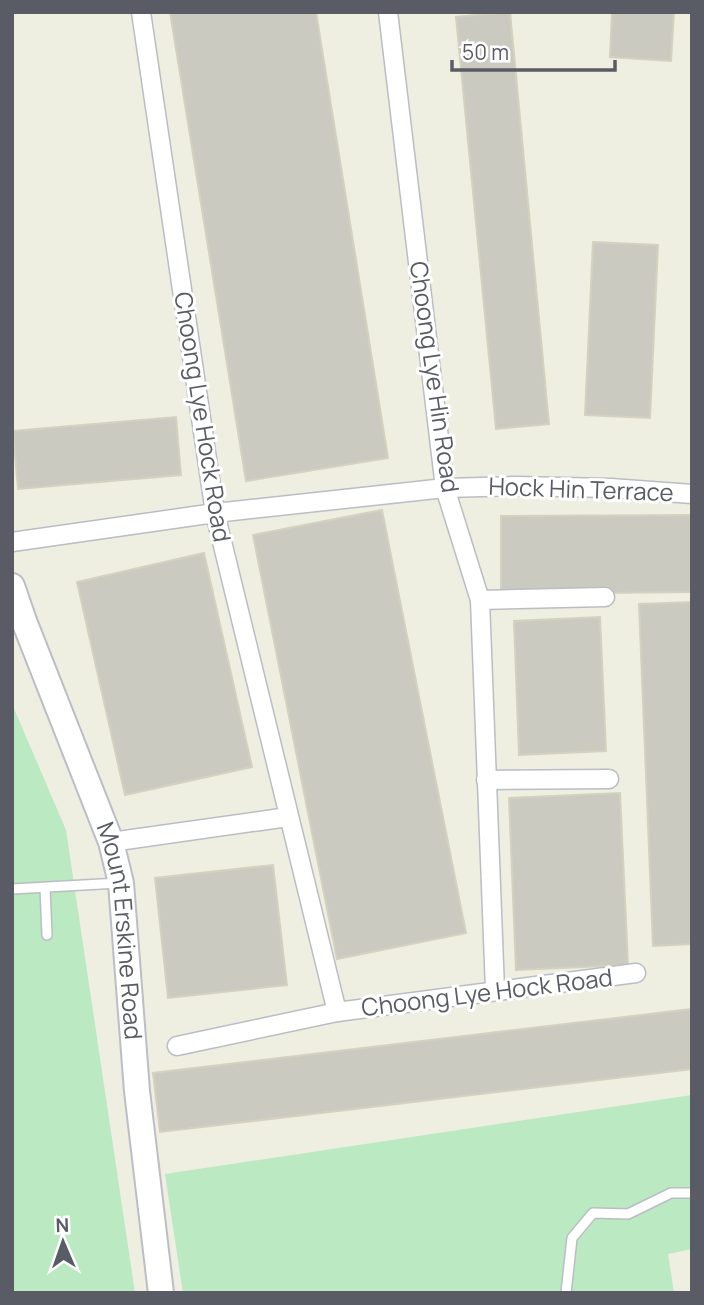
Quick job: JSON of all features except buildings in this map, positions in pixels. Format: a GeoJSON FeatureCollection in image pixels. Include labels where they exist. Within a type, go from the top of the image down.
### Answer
{"type":"FeatureCollection","features":[{"type":"Feature","properties":{"kind":"main road","name":"Mount Erskine Road"},"geometry":{"type":"LineString","coordinates":[[12,586],[111,842],[121,883],[137,1091],[161,1293]]}},
{"type":"Feature","properties":{"kind":"street","name":"Choong Lye Hock Road"},"geometry":{"type":"LineString","coordinates":[[141,12],[215,513],[338,1012]]}},
{"type":"Feature","properties":{"kind":"street","name":"Choong Lye Hin Road"},"geometry":{"type":"LineString","coordinates":[[388,12],[446,488],[480,600],[495,990]]}},
{"type":"Feature","properties":{"kind":"street","name":"Hock Hin Terrace"},"geometry":{"type":"LineString","coordinates":[[12,542],[215,513],[446,488],[529,486],[692,494]]}},
{"type":"Feature","properties":{"kind":"street"},"geometry":{"type":"LineString","coordinates":[[480,600],[605,597]]}},
{"type":"Feature","properties":{"kind":"street"},"geometry":{"type":"LineString","coordinates":[[486,780],[609,779]]}},
{"type":"Feature","properties":{"kind":"street"},"geometry":{"type":"LineString","coordinates":[[111,842],[288,817]]}},
{"type":"Feature","properties":{"kind":"street","name":"Choong Lye Hock Road"},"geometry":{"type":"LineString","coordinates":[[177,1046],[338,1012],[636,973]]}},
{"type":"Feature","properties":{"kind":"lane"},"geometry":{"type":"LineString","coordinates":[[12,889],[121,883]]}},
{"type":"Feature","properties":{"kind":"lane"},"geometry":{"type":"LineString","coordinates":[[45,888],[47,935]]}},
{"type":"Feature","properties":{"kind":"lane"},"geometry":{"type":"LineString","coordinates":[[566,1293],[572,1238],[593,1213],[628,1214],[671,1193],[692,1193]]}},
{"type":"Feature","properties":{"kind":"green space"},"geometry":{"type":"Polygon","coordinates":[[[12,704],[66,830],[135,1293],[12,1293],[12,704]]]}},
{"type":"Feature","properties":{"kind":"green space"},"geometry":{"type":"Polygon","coordinates":[[[692,1095],[692,1249],[668,1254],[674,1293],[183,1293],[165,1174],[692,1095]]]}}]}
